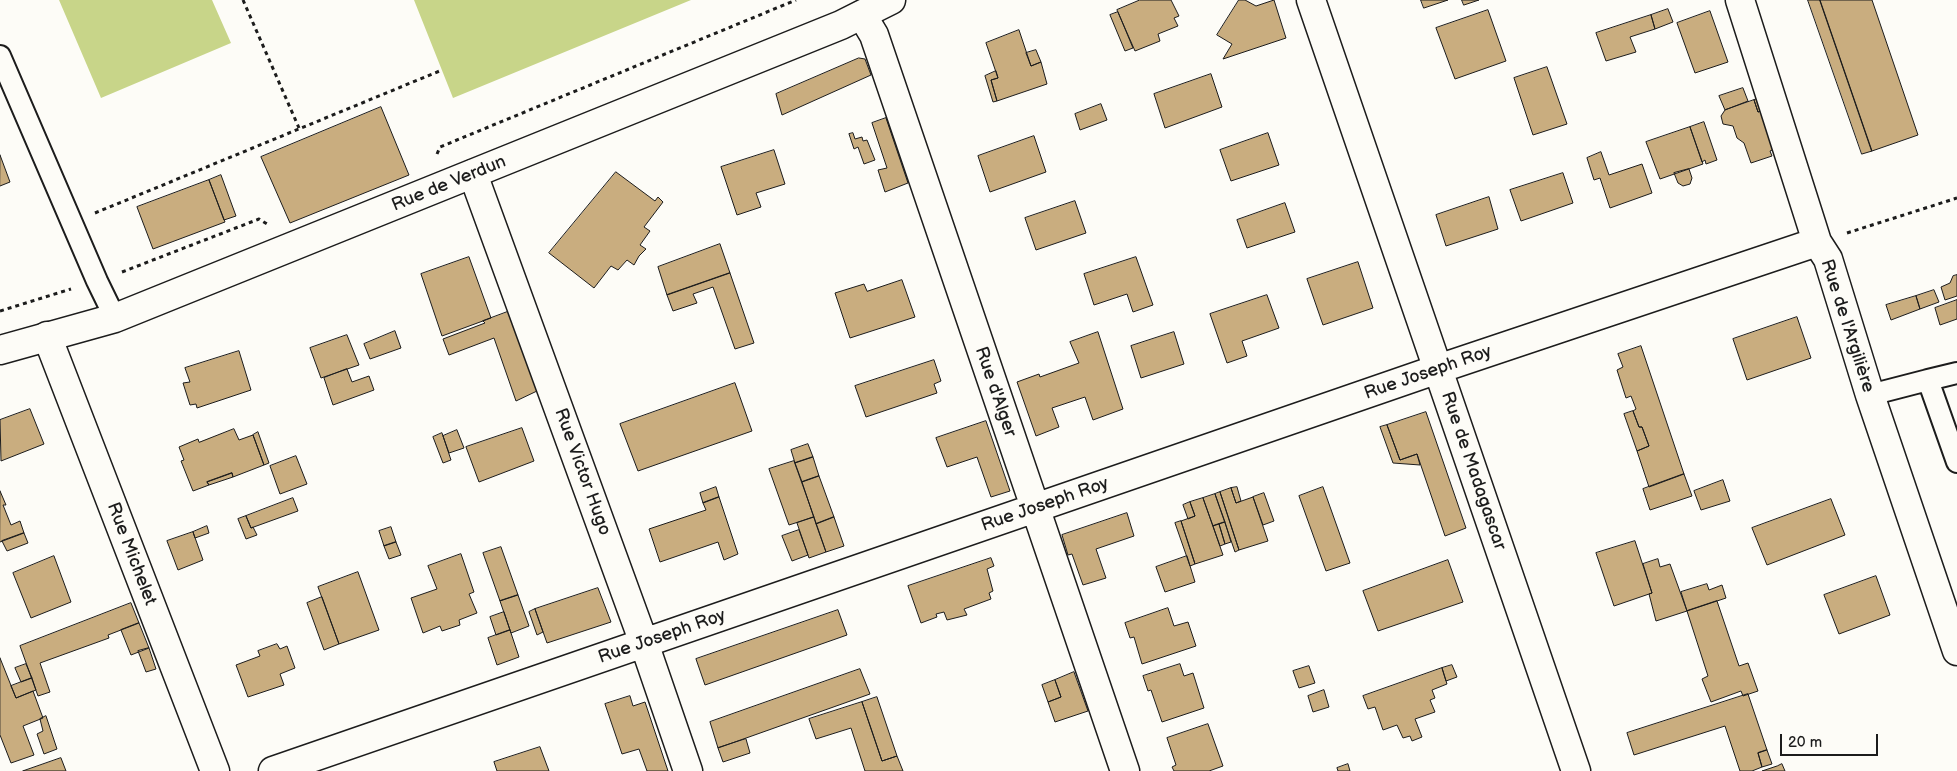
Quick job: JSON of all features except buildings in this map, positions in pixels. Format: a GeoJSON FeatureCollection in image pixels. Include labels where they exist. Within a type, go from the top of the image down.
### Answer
{"type":"FeatureCollection","features":[{"type":"Feature","properties":{"kind":"street","name":"Rue de Verdun"},"geometry":{"type":"LineString","coordinates":[[0,350],[115,318],[862,16],[891,0]]}},
{"type":"Feature","properties":{"kind":"street","name":"Rue de Madagascar"},"geometry":{"type":"LineString","coordinates":[[1311,0],[1576,771]]}},
{"type":"Feature","properties":{"kind":"street","name":"Rue de l'Argilière"},"geometry":{"type":"LineString","coordinates":[[1740,0],[1817,242],[1828,260],[1870,395],[1957,651]]}},
{"type":"Feature","properties":{"kind":"street","name":"Rue d'Alger"},"geometry":{"type":"LineString","coordinates":[[862,16],[874,36],[1125,771]]}},
{"type":"Feature","properties":{"kind":"street","name":"Rue Victor Hugo"},"geometry":{"type":"LineString","coordinates":[[473,174],[644,643],[688,771]]}},
{"type":"Feature","properties":{"kind":"street","name":"Rue Joseph Roy"},"geometry":{"type":"LineString","coordinates":[[274,771],[1438,369],[1817,242]]}},
{"type":"Feature","properties":{"kind":"street","name":"Rue Michelet"},"geometry":{"type":"LineString","coordinates":[[47,336],[214,771]]}},
{"type":"Feature","properties":{"kind":"lane"},"geometry":{"type":"LineString","coordinates":[[0,56],[97,281],[115,318]]}},
{"type":"Feature","properties":{"kind":"lane"},"geometry":{"type":"LineString","coordinates":[[1870,395],[1957,373]]}},
{"type":"Feature","properties":{"kind":"lane"},"geometry":{"type":"LineString","coordinates":[[1928,380],[1957,462]]}},
{"type":"Feature","properties":{"kind":"path"},"geometry":{"type":"LineString","coordinates":[[243,0],[299,128]]}},
{"type":"Feature","properties":{"kind":"path"},"geometry":{"type":"LineString","coordinates":[[436,156],[440,147],[796,0]]}},
{"type":"Feature","properties":{"kind":"path"},"geometry":{"type":"LineString","coordinates":[[72,222],[442,70]]}},
{"type":"Feature","properties":{"kind":"path"},"geometry":{"type":"LineString","coordinates":[[1817,242],[1957,198]]}},
{"type":"Feature","properties":{"kind":"path"},"geometry":{"type":"LineString","coordinates":[[0,311],[97,281],[259,219],[272,228]]}},
{"type":"Feature","properties":{"kind":"green space"},"geometry":{"type":"Polygon","coordinates":[[[59,0],[212,0],[231,43],[101,98],[59,0]]]}},
{"type":"Feature","properties":{"kind":"green space"},"geometry":{"type":"Polygon","coordinates":[[[414,0],[691,0],[453,98],[414,0]]]}}]}
